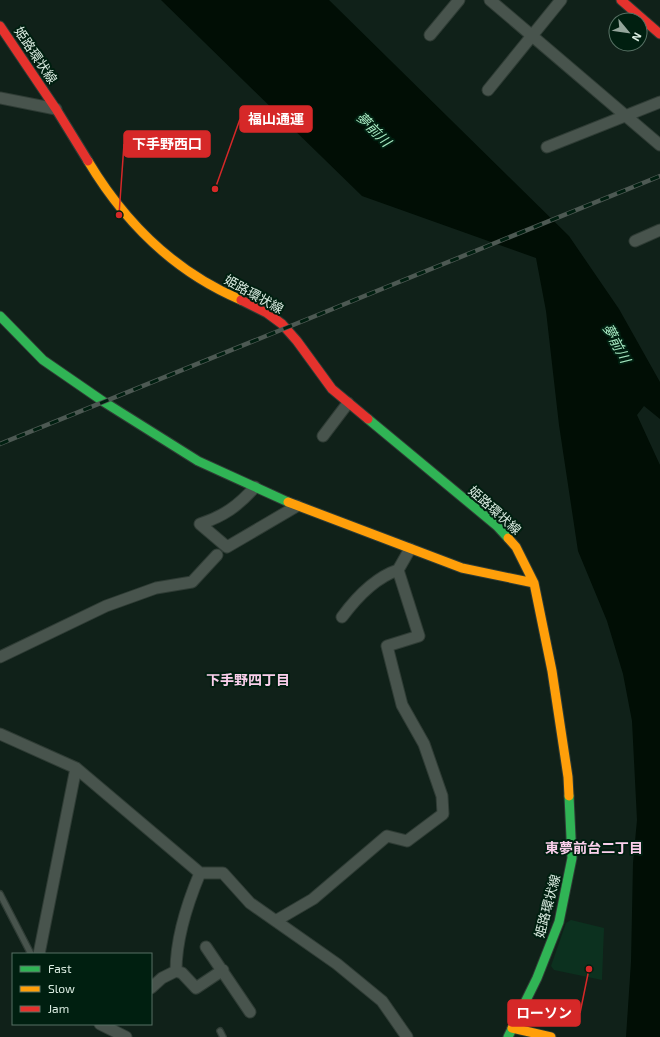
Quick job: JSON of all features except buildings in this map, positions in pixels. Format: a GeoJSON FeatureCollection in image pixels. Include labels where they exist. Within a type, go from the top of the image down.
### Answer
{"type":"FeatureCollection","features":[{"type":"Feature","properties":{"kind":"main road"},"geometry":{"type":"LineString","coordinates":[[621,0],[660,34]]}},
{"type":"Feature","properties":{"kind":"main road","name":"姫路環状線"},"geometry":{"type":"LineString","coordinates":[[0,26],[56,109],[114,201],[140,231],[192,274],[223,292],[257,307],[277,320],[297,340],[316,370],[332,389],[497,526],[508,537],[519,552],[534,583],[552,671],[568,777],[572,858],[560,915],[549,952],[510,1033]]}},
{"type":"Feature","properties":{"kind":"main road"},"geometry":{"type":"LineString","coordinates":[[0,316],[43,360],[104,402],[198,461],[297,506],[462,568],[534,583]]}},
{"type":"Feature","properties":{"kind":"main road"},"geometry":{"type":"LineString","coordinates":[[510,1033],[551,1037]]}},
{"type":"Feature","properties":{"kind":"street"},"geometry":{"type":"LineString","coordinates":[[430,35],[459,0]]}},
{"type":"Feature","properties":{"kind":"street"},"geometry":{"type":"LineString","coordinates":[[490,0],[660,145]]}},
{"type":"Feature","properties":{"kind":"street"},"geometry":{"type":"LineString","coordinates":[[488,90],[560,0]]}},
{"type":"Feature","properties":{"kind":"street"},"geometry":{"type":"LineString","coordinates":[[0,98],[56,109]]}},
{"type":"Feature","properties":{"kind":"street"},"geometry":{"type":"LineString","coordinates":[[547,147],[660,102]]}},
{"type":"Feature","properties":{"kind":"street"},"geometry":{"type":"LineString","coordinates":[[635,241],[660,230]]}},
{"type":"Feature","properties":{"kind":"street"},"geometry":{"type":"LineString","coordinates":[[323,436],[348,403]]}},
{"type":"Feature","properties":{"kind":"street"},"geometry":{"type":"LineString","coordinates":[[255,487],[239,505],[212,520],[200,524],[227,547],[297,506]]}},
{"type":"Feature","properties":{"kind":"street"},"geometry":{"type":"LineString","coordinates":[[342,617],[354,600],[389,573],[398,570],[410,549]]}},
{"type":"Feature","properties":{"kind":"street"},"geometry":{"type":"LineString","coordinates":[[0,657],[106,606],[156,588],[192,582],[218,555]]}},
{"type":"Feature","properties":{"kind":"street"},"geometry":{"type":"LineString","coordinates":[[277,920],[313,899],[388,836],[406,841],[443,814],[442,796],[424,744],[402,705],[387,646],[419,636],[398,570]]}},
{"type":"Feature","properties":{"kind":"street"},"geometry":{"type":"LineString","coordinates":[[0,734],[76,768],[200,873],[223,873],[250,903],[277,920],[337,964],[382,1002],[408,1037]]}},
{"type":"Feature","properties":{"kind":"street"},"geometry":{"type":"LineString","coordinates":[[39,953],[76,768]]}},
{"type":"Feature","properties":{"kind":"street"},"geometry":{"type":"LineString","coordinates":[[176,971],[186,909],[200,873]]}},
{"type":"Feature","properties":{"kind":"street"},"geometry":{"type":"LineString","coordinates":[[206,946],[250,1012]]}},
{"type":"Feature","properties":{"kind":"street"},"geometry":{"type":"LineString","coordinates":[[152,987],[162,978],[176,971],[182,973],[196,988],[222,970]]}},
{"type":"Feature","properties":{"kind":"street"},"geometry":{"type":"LineString","coordinates":[[107,1025],[126,1037]]}},
{"type":"Feature","properties":{"kind":"lane"},"geometry":{"type":"LineString","coordinates":[[0,894],[30,953]]}},
{"type":"Feature","properties":{"kind":"shaded area"},"geometry":{"type":"Polygon","coordinates":[[[571,920],[604,928],[602,980],[554,970],[551,966],[566,923],[571,920]]]}},
{"type":"Feature","properties":{"kind":"water","name":"夢前川"},"geometry":{"type":"Polygon","coordinates":[[[161,0],[329,0],[569,236],[619,309],[660,382],[660,419],[644,406],[637,415],[660,465],[660,1037],[626,1037],[631,962],[633,863],[637,820],[632,721],[623,674],[607,621],[578,551],[559,425],[546,311],[536,258],[362,196],[161,0]]]}},
{"type":"Feature","properties":{"kind":"railway"},"geometry":{"type":"LineString","coordinates":[[0,444],[660,176]]}},
{"type":"Feature","properties":{"kind":"traffic: fast"},"geometry":{"type":"LineString","coordinates":[[0,316],[43,360],[104,402],[198,461],[288,502]]}},
{"type":"Feature","properties":{"kind":"traffic: fast"},"geometry":{"type":"LineString","coordinates":[[368,419],[497,526],[508,538]]}},
{"type":"Feature","properties":{"kind":"traffic: fast"},"geometry":{"type":"LineString","coordinates":[[508,1037],[537,978],[559,922],[572,858],[569,796]]}},
{"type":"Feature","properties":{"kind":"traffic: slow"},"geometry":{"type":"LineString","coordinates":[[88,161],[102,184],[118,205],[135,225],[154,243],[173,260],[194,275],[217,289],[241,300]]}},
{"type":"Feature","properties":{"kind":"traffic: slow"},"geometry":{"type":"LineString","coordinates":[[288,502],[462,568],[534,583]]}},
{"type":"Feature","properties":{"kind":"traffic: slow"},"geometry":{"type":"LineString","coordinates":[[508,538],[516,547],[534,583],[552,671],[568,777],[569,796]]}},
{"type":"Feature","properties":{"kind":"traffic: slow"},"geometry":{"type":"LineString","coordinates":[[512,1028],[551,1037]]}},
{"type":"Feature","properties":{"kind":"traffic: jam"},"geometry":{"type":"LineString","coordinates":[[621,0],[660,34]]}},
{"type":"Feature","properties":{"kind":"traffic: jam"},"geometry":{"type":"LineString","coordinates":[[0,26],[56,109],[88,161]]}},
{"type":"Feature","properties":{"kind":"traffic: jam"},"geometry":{"type":"LineString","coordinates":[[241,300],[267,313],[282,324],[297,341],[332,389],[368,419]]}},
{"type":"Feature","properties":{"kind":"place","name":"福山通運"},"geometry":{"type":"Point","coordinates":[215,189]}},
{"type":"Feature","properties":{"kind":"place","name":"下手野西口"},"geometry":{"type":"Point","coordinates":[119,215]}},
{"type":"Feature","properties":{"kind":"place","name":"ローソン"},"geometry":{"type":"Point","coordinates":[589,969]}},
{"type":"Feature","properties":{"kind":"district","name":"下手野四丁目"},"geometry":{"type":"Point","coordinates":[248,679]}},
{"type":"Feature","properties":{"kind":"district","name":"東夢前台二丁目"},"geometry":{"type":"Point","coordinates":[594,847]}}]}
